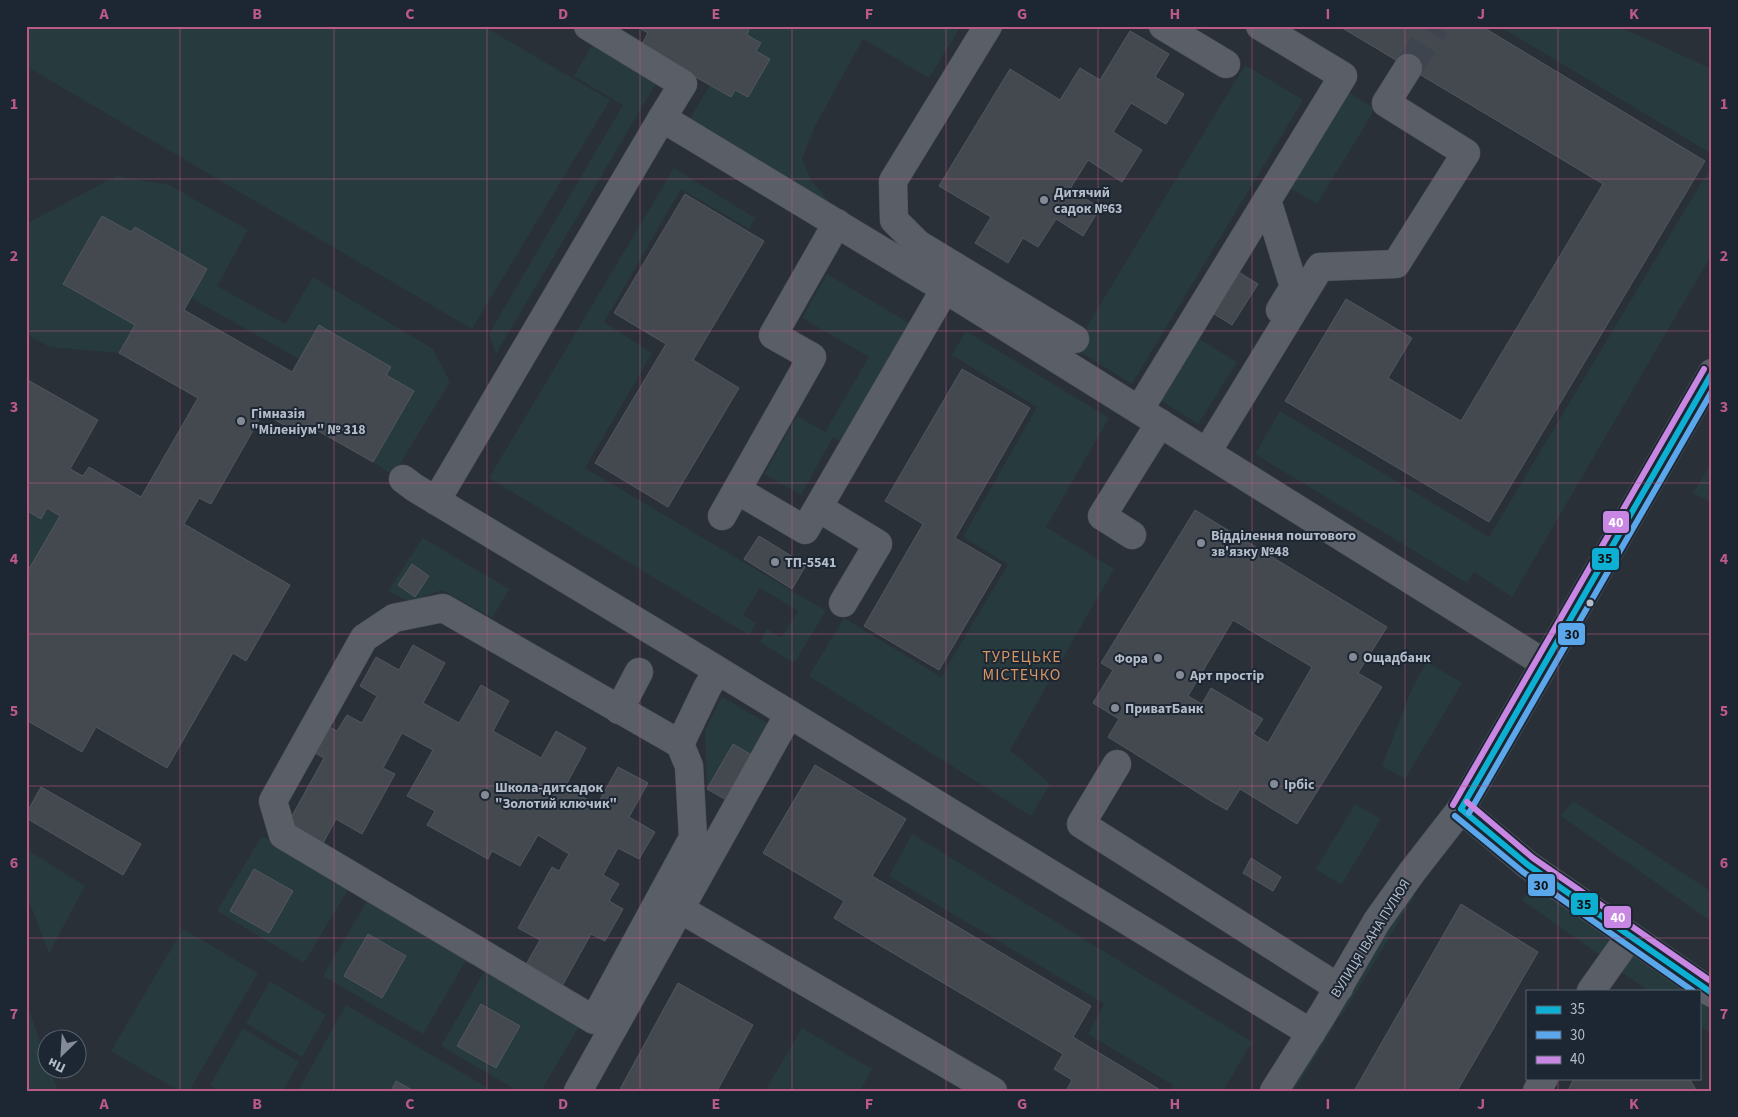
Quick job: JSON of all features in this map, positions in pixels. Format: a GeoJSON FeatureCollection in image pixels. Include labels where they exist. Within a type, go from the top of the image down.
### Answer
{"type":"FeatureCollection","features":[{"type":"Feature","properties":{"kind":"street"},"geometry":{"type":"LineString","coordinates":[[436,501],[683,84],[588,26]]}},
{"type":"Feature","properties":{"kind":"street"},"geometry":{"type":"LineString","coordinates":[[988,26],[893,181],[894,220],[918,244],[1075,339]]}},
{"type":"Feature","properties":{"kind":"street"},"geometry":{"type":"LineString","coordinates":[[1163,26],[1226,64]]}},
{"type":"Feature","properties":{"kind":"street"},"geometry":{"type":"LineString","coordinates":[[1132,535],[1102,516],[1149,416],[1267,200],[1342,76],[1260,26]]}},
{"type":"Feature","properties":{"kind":"street"},"geometry":{"type":"LineString","coordinates":[[1201,449],[1320,267],[1396,264],[1466,153],[1386,103],[1408,68]]}},
{"type":"Feature","properties":{"kind":"street"},"geometry":{"type":"LineString","coordinates":[[662,118],[945,289],[1544,663]]}},
{"type":"Feature","properties":{"kind":"street"},"geometry":{"type":"LineString","coordinates":[[1201,449],[1294,287],[1267,200]]}},
{"type":"Feature","properties":{"kind":"street"},"geometry":{"type":"LineString","coordinates":[[722,516],[812,357],[773,335],[837,224]]}},
{"type":"Feature","properties":{"kind":"street"},"geometry":{"type":"LineString","coordinates":[[737,490],[805,530],[945,289]]}},
{"type":"Feature","properties":{"kind":"street","name":"ВУЛИЦЯ ІВАНА ПУЛЮЯ"},"geometry":{"type":"LineString","coordinates":[[1274,1091],[1339,988],[1377,921],[1461,809],[1712,373]]}},
{"type":"Feature","properties":{"kind":"street"},"geometry":{"type":"LineString","coordinates":[[403,479],[436,501],[718,670],[1311,1033]]}},
{"type":"Feature","properties":{"kind":"street"},"geometry":{"type":"LineString","coordinates":[[819,508],[878,544],[843,603]]}},
{"type":"Feature","properties":{"kind":"street"},"geometry":{"type":"LineString","coordinates":[[443,608],[619,710],[680,744],[689,766],[693,838],[594,1020],[283,835],[273,801],[364,638],[394,618],[443,608]]}},
{"type":"Feature","properties":{"kind":"street"},"geometry":{"type":"LineString","coordinates":[[680,744],[707,688],[718,670]]}},
{"type":"Feature","properties":{"kind":"street"},"geometry":{"type":"LineString","coordinates":[[619,710],[639,672]]}},
{"type":"Feature","properties":{"kind":"street"},"geometry":{"type":"LineString","coordinates":[[578,1091],[789,714]]}},
{"type":"Feature","properties":{"kind":"street"},"geometry":{"type":"LineString","coordinates":[[1117,764],[1081,824],[1339,988]]}},
{"type":"Feature","properties":{"kind":"street"},"geometry":{"type":"LineString","coordinates":[[1461,809],[1528,865],[1712,993]]}},
{"type":"Feature","properties":{"kind":"street"},"geometry":{"type":"LineString","coordinates":[[680,909],[993,1091]]}},
{"type":"Feature","properties":{"kind":"street"},"geometry":{"type":"LineString","coordinates":[[1592,990],[1630,936]]}},
{"type":"Feature","properties":{"kind":"green space"},"geometry":{"type":"Polygon","coordinates":[[[26,26],[483,26],[610,100],[472,329],[26,66],[26,26]]]}},
{"type":"Feature","properties":{"kind":"green space"},"geometry":{"type":"Polygon","coordinates":[[[750,26],[961,26],[929,78],[863,39],[815,126],[802,159],[811,180],[844,219],[689,120],[710,85],[731,97],[735,90],[748,97],[770,59],[756,51],[761,43],[747,35],[750,26]]]}},
{"type":"Feature","properties":{"kind":"green space"},"geometry":{"type":"Polygon","coordinates":[[[1499,26],[1618,26],[1712,69],[1712,154],[1499,26]]]}},
{"type":"Feature","properties":{"kind":"green space"},"geometry":{"type":"Polygon","coordinates":[[[594,42],[658,80],[496,354],[489,334],[623,105],[574,76],[594,42]]]}},
{"type":"Feature","properties":{"kind":"green space"},"geometry":{"type":"Polygon","coordinates":[[[1245,65],[1303,100],[1132,384],[1074,348],[1245,65]]]}},
{"type":"Feature","properties":{"kind":"green space"},"geometry":{"type":"Polygon","coordinates":[[[1343,89],[1375,109],[1317,204],[1285,185],[1343,89]]]}},
{"type":"Feature","properties":{"kind":"green space"},"geometry":{"type":"Polygon","coordinates":[[[1712,165],[1712,254],[1512,597],[1474,572],[1467,583],[1255,454],[1280,411],[1489,537],[1712,165]]]}},
{"type":"Feature","properties":{"kind":"green space"},"geometry":{"type":"Polygon","coordinates":[[[674,168],[755,218],[749,229],[681,189],[604,322],[652,353],[585,468],[826,611],[794,663],[760,642],[767,629],[781,638],[798,611],[760,588],[743,615],[756,623],[749,635],[489,478],[674,168]]]}},
{"type":"Feature","properties":{"kind":"green space"},"geometry":{"type":"Polygon","coordinates":[[[116,176],[169,185],[248,230],[217,286],[285,324],[313,277],[433,349],[450,382],[393,475],[373,462],[413,391],[386,375],[390,366],[319,325],[299,359],[191,298],[207,269],[135,227],[131,232],[102,216],[63,283],[135,325],[119,353],[50,347],[26,334],[26,224],[116,176]]]}},
{"type":"Feature","properties":{"kind":"green space"},"geometry":{"type":"Polygon","coordinates":[[[827,274],[912,325],[843,443],[833,437],[801,495],[764,474],[797,416],[825,432],[869,357],[802,318],[827,274]]]}},
{"type":"Feature","properties":{"kind":"green space"},"geometry":{"type":"Polygon","coordinates":[[[966,331],[1109,418],[1046,527],[1114,569],[1010,750],[1050,784],[1031,816],[809,676],[844,618],[941,677],[1008,564],[963,537],[1037,407],[952,355],[966,331]]]}},
{"type":"Feature","properties":{"kind":"green space"},"geometry":{"type":"Polygon","coordinates":[[[1199,339],[1237,362],[1198,424],[1160,400],[1199,339]]]}},
{"type":"Feature","properties":{"kind":"green space"},"geometry":{"type":"Polygon","coordinates":[[[1712,461],[1712,503],[1693,493],[1712,461]]]}},
{"type":"Feature","properties":{"kind":"green space"},"geometry":{"type":"Polygon","coordinates":[[[47,508],[60,516],[26,574],[26,510],[41,518],[47,508]]]}},
{"type":"Feature","properties":{"kind":"green space"},"geometry":{"type":"Polygon","coordinates":[[[423,538],[509,589],[492,618],[442,590],[410,602],[388,591],[423,538]]]}},
{"type":"Feature","properties":{"kind":"green space"},"geometry":{"type":"Polygon","coordinates":[[[1427,662],[1462,683],[1405,779],[1382,766],[1413,686],[1427,662]]]}},
{"type":"Feature","properties":{"kind":"green space"},"geometry":{"type":"Polygon","coordinates":[[[722,697],[772,726],[755,757],[707,789],[705,731],[722,697]]]}},
{"type":"Feature","properties":{"kind":"green space"},"geometry":{"type":"Polygon","coordinates":[[[1573,801],[1712,892],[1712,922],[1561,816],[1573,801]]]}},
{"type":"Feature","properties":{"kind":"green space"},"geometry":{"type":"Polygon","coordinates":[[[1355,804],[1381,819],[1341,885],[1316,869],[1355,804]]]}},
{"type":"Feature","properties":{"kind":"green space"},"geometry":{"type":"Polygon","coordinates":[[[912,834],[1252,1042],[1223,1091],[1169,1091],[1173,1085],[1088,1034],[1104,1004],[889,876],[912,834]]]}},
{"type":"Feature","properties":{"kind":"green space"},"geometry":{"type":"Polygon","coordinates":[[[262,836],[349,888],[304,963],[217,911],[262,836]]]}},
{"type":"Feature","properties":{"kind":"green space"},"geometry":{"type":"Polygon","coordinates":[[[26,849],[85,886],[49,953],[26,893],[26,849]]]}},
{"type":"Feature","properties":{"kind":"green space"},"geometry":{"type":"Polygon","coordinates":[[[1533,885],[1613,943],[1604,958],[1522,900],[1533,885]]]}},
{"type":"Feature","properties":{"kind":"green space"},"geometry":{"type":"Polygon","coordinates":[[[1407,890],[1415,895],[1341,1017],[1331,1010],[1407,890]]]}},
{"type":"Feature","properties":{"kind":"green space"},"geometry":{"type":"Polygon","coordinates":[[[370,896],[469,955],[423,1034],[323,976],[370,896]]]}},
{"type":"Feature","properties":{"kind":"green space"},"geometry":{"type":"Polygon","coordinates":[[[183,929],[258,973],[189,1091],[179,1091],[111,1051],[183,929]]]}},
{"type":"Feature","properties":{"kind":"green space"},"geometry":{"type":"Polygon","coordinates":[[[1633,954],[1685,990],[1648,990],[1620,971],[1633,954]]]}},
{"type":"Feature","properties":{"kind":"green space"},"geometry":{"type":"Polygon","coordinates":[[[488,965],[583,1020],[541,1091],[518,1091],[441,1046],[488,965]]]}},
{"type":"Feature","properties":{"kind":"green space"},"geometry":{"type":"Polygon","coordinates":[[[270,981],[326,1015],[302,1057],[246,1023],[270,981]]]}},
{"type":"Feature","properties":{"kind":"green space"},"geometry":{"type":"Polygon","coordinates":[[[26,1001],[38,1036],[38,1080],[54,1080],[58,1091],[26,1091],[26,1001]]]}},
{"type":"Feature","properties":{"kind":"green space"},"geometry":{"type":"Polygon","coordinates":[[[1700,1001],[1712,1009],[1712,1034],[1700,1026],[1700,1001]]]}},
{"type":"Feature","properties":{"kind":"green space"},"geometry":{"type":"Polygon","coordinates":[[[346,1005],[493,1091],[414,1091],[396,1081],[391,1091],[298,1091],[346,1005]]]}},
{"type":"Feature","properties":{"kind":"green space"},"geometry":{"type":"Polygon","coordinates":[[[1325,1019],[1335,1025],[1294,1091],[1279,1091],[1325,1019]]]}},
{"type":"Feature","properties":{"kind":"green space"},"geometry":{"type":"Polygon","coordinates":[[[243,1028],[299,1062],[283,1091],[220,1091],[210,1085],[243,1028]]]}},
{"type":"Feature","properties":{"kind":"green space"},"geometry":{"type":"Polygon","coordinates":[[[802,1028],[872,1069],[860,1091],[765,1091],[802,1028]]]}},
{"type":"Feature","properties":{"kind":"building"},"geometry":{"type":"Polygon","coordinates":[[[636,26],[750,26],[747,35],[761,43],[756,51],[770,59],[748,97],[735,90],[731,97],[641,46],[648,33],[636,26]]]}},
{"type":"Feature","properties":{"kind":"building"},"geometry":{"type":"Polygon","coordinates":[[[1339,26],[1481,26],[1705,161],[1489,522],[1285,401],[1346,299],[1412,338],[1388,378],[1461,421],[1603,184],[1339,26]]]}},
{"type":"Feature","properties":{"kind":"building"},"geometry":{"type":"Polygon","coordinates":[[[1130,31],[1169,54],[1155,77],[1184,94],[1166,124],[1131,103],[1113,132],[1142,150],[1122,182],[1088,160],[1070,189],[1100,208],[1083,236],[1056,219],[1038,247],[1023,238],[1008,263],[975,243],[991,217],[939,186],[1010,69],[1060,100],[1080,68],[1100,80],[1130,31]]]}},
{"type":"Feature","properties":{"kind":"building"},"geometry":{"type":"Polygon","coordinates":[[[685,194],[764,241],[693,360],[739,388],[668,507],[595,463],[666,344],[614,313],[685,194]]]}},
{"type":"Feature","properties":{"kind":"building"},"geometry":{"type":"Polygon","coordinates":[[[102,216],[131,232],[135,227],[207,269],[184,310],[292,372],[319,325],[391,367],[386,375],[414,391],[373,462],[306,424],[300,434],[263,413],[211,504],[199,498],[184,524],[290,585],[246,661],[233,653],[167,768],[96,727],[82,752],[26,720],[26,622],[29,618],[26,616],[26,574],[60,516],[47,508],[41,519],[26,510],[26,379],[98,420],[70,469],[83,476],[89,467],[141,497],[198,398],[119,353],[135,325],[63,284],[102,216]]]}},
{"type":"Feature","properties":{"kind":"building"},"geometry":{"type":"Polygon","coordinates":[[[1237,271],[1258,284],[1232,325],[1211,312],[1237,271]]]}},
{"type":"Feature","properties":{"kind":"building"},"geometry":{"type":"Polygon","coordinates":[[[962,369],[1030,408],[955,538],[1001,565],[939,670],[864,626],[923,524],[885,501],[962,369]]]}},
{"type":"Feature","properties":{"kind":"building"},"geometry":{"type":"Polygon","coordinates":[[[1195,510],[1387,627],[1358,673],[1382,687],[1297,824],[1240,789],[1227,810],[1108,737],[1119,719],[1093,703],[1113,670],[1101,663],[1195,510]],[[1233,620],[1188,696],[1202,704],[1211,688],[1263,719],[1253,734],[1268,743],[1312,667],[1233,620]]]}},
{"type":"Feature","properties":{"kind":"building","name":"ТП-5541"},"geometry":{"type":"Polygon","coordinates":[[[759,536],[806,565],[792,589],[744,559],[759,536]]]}},
{"type":"Feature","properties":{"kind":"building"},"geometry":{"type":"Polygon","coordinates":[[[412,564],[429,576],[415,597],[398,585],[412,564]]]}},
{"type":"Feature","properties":{"kind":"building"},"geometry":{"type":"Polygon","coordinates":[[[413,645],[445,663],[423,703],[459,723],[481,685],[509,701],[493,731],[541,758],[556,731],[586,748],[565,787],[597,805],[618,767],[648,783],[629,817],[655,832],[639,859],[618,848],[603,875],[619,884],[609,901],[623,909],[605,941],[591,934],[561,988],[524,968],[540,940],[518,928],[552,867],[559,871],[569,854],[538,835],[520,866],[492,851],[488,859],[427,825],[435,811],[407,796],[433,750],[402,733],[383,768],[395,774],[362,834],[336,819],[323,843],[288,823],[324,758],[306,748],[321,722],[337,731],[347,715],[362,723],[377,696],[360,686],[376,657],[399,670],[413,645]]]}},
{"type":"Feature","properties":{"kind":"building"},"geometry":{"type":"Polygon","coordinates":[[[733,744],[755,757],[730,802],[707,789],[733,744]]]}},
{"type":"Feature","properties":{"kind":"building"},"geometry":{"type":"Polygon","coordinates":[[[815,765],[906,819],[872,876],[1091,1006],[1073,1037],[1162,1091],[1066,1091],[1072,1080],[1054,1069],[1063,1054],[834,918],[844,901],[763,853],[815,765]]]}},
{"type":"Feature","properties":{"kind":"building"},"geometry":{"type":"Polygon","coordinates":[[[41,787],[141,844],[123,875],[26,818],[26,814],[41,787]]]}},
{"type":"Feature","properties":{"kind":"building"},"geometry":{"type":"Polygon","coordinates":[[[1251,858],[1281,877],[1273,891],[1243,873],[1251,858]]]}},
{"type":"Feature","properties":{"kind":"building"},"geometry":{"type":"Polygon","coordinates":[[[254,869],[293,891],[269,933],[230,911],[254,869]]]}},
{"type":"Feature","properties":{"kind":"building"},"geometry":{"type":"Polygon","coordinates":[[[1461,904],[1538,952],[1457,1091],[1354,1091],[1461,904]]]}},
{"type":"Feature","properties":{"kind":"building"},"geometry":{"type":"Polygon","coordinates":[[[368,934],[406,956],[382,998],[344,976],[368,934]]]}},
{"type":"Feature","properties":{"kind":"building"},"geometry":{"type":"Polygon","coordinates":[[[678,983],[753,1025],[717,1091],[619,1091],[678,983]]]}},
{"type":"Feature","properties":{"kind":"building"},"geometry":{"type":"Polygon","coordinates":[[[481,1004],[520,1026],[496,1068],[457,1046],[481,1004]]]}},
{"type":"Feature","properties":{"kind":"building"},"geometry":{"type":"Polygon","coordinates":[[[1573,1080],[1690,1080],[1697,1091],[1568,1091],[1573,1080]]]}},
{"type":"Feature","properties":{"kind":"building"},"geometry":{"type":"Polygon","coordinates":[[[396,1081],[414,1091],[391,1091],[396,1081]]]}},
{"type":"Feature","properties":{"kind":"tunnel"},"geometry":{"type":"LineString","coordinates":[[1408,68],[1436,26]]}},
{"type":"Feature","properties":{"kind":"transit line","name":"40"},"geometry":{"type":"LineString","coordinates":[[1453,805],[1704,369]]}},
{"type":"Feature","properties":{"kind":"transit line","name":"35"},"geometry":{"type":"LineString","coordinates":[[1461,809],[1712,373]]}},
{"type":"Feature","properties":{"kind":"transit line","name":"30"},"geometry":{"type":"LineString","coordinates":[[1469,813],[1712,391]]}},
{"type":"Feature","properties":{"kind":"transit line","name":"40"},"geometry":{"type":"LineString","coordinates":[[1467,802],[1533,858],[1712,982]]}},
{"type":"Feature","properties":{"kind":"transit line","name":"35"},"geometry":{"type":"LineString","coordinates":[[1461,809],[1528,865],[1712,993]]}},
{"type":"Feature","properties":{"kind":"transit line","name":"30"},"geometry":{"type":"LineString","coordinates":[[1455,816],[1523,872],[1692,990]]}},
{"type":"Feature","properties":{"kind":"place","name":"Дитячий садок №63"},"geometry":{"type":"Point","coordinates":[1044,200]}},
{"type":"Feature","properties":{"kind":"place","name":"Гімназія \"Міленіум\" № 318"},"geometry":{"type":"Point","coordinates":[241,421]}},
{"type":"Feature","properties":{"kind":"place","name":"Відділення поштового зв'язку №48"},"geometry":{"type":"Point","coordinates":[1201,543]}},
{"type":"Feature","properties":{"kind":"place","name":"ТП-5541"},"geometry":{"type":"Point","coordinates":[775,562]}},
{"type":"Feature","properties":{"kind":"place","name":"Ощадбанк"},"geometry":{"type":"Point","coordinates":[1353,657]}},
{"type":"Feature","properties":{"kind":"place","name":"Фора"},"geometry":{"type":"Point","coordinates":[1158,658]}},
{"type":"Feature","properties":{"kind":"place","name":"Арт простір"},"geometry":{"type":"Point","coordinates":[1180,675]}},
{"type":"Feature","properties":{"kind":"place","name":"ПриватБанк"},"geometry":{"type":"Point","coordinates":[1115,708]}},
{"type":"Feature","properties":{"kind":"place","name":"Ірбіс"},"geometry":{"type":"Point","coordinates":[1274,784]}},
{"type":"Feature","properties":{"kind":"place","name":"Школа-дитсадок \"Золотий ключик\""},"geometry":{"type":"Point","coordinates":[485,795]}},
{"type":"Feature","properties":{"kind":"district","name":"ТУРЕЦЬКЕ МІСТЕЧКО"},"geometry":{"type":"Point","coordinates":[1022,665]}}]}
